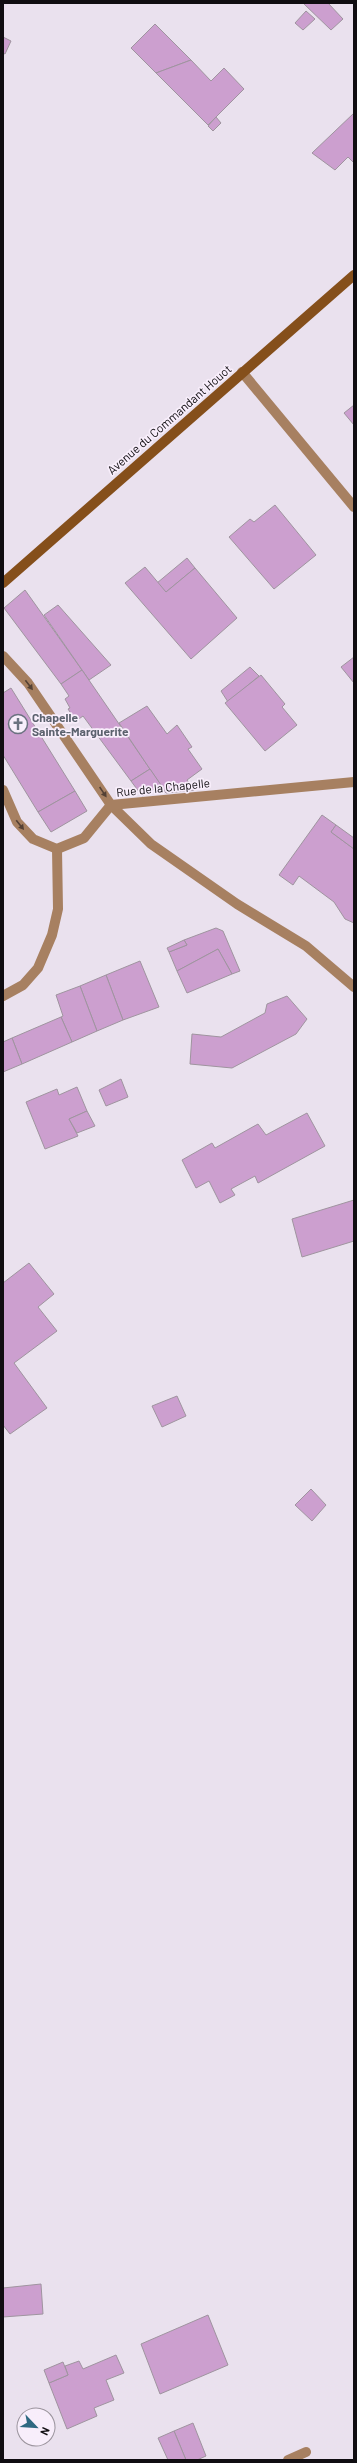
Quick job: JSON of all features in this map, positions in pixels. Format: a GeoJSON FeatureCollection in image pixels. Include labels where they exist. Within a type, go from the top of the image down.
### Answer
{"type":"FeatureCollection","features":[{"type":"Feature","properties":{"kind":"main road","name":"Avenue du Commandant Houot"},"geometry":{"type":"LineString","coordinates":[[3,583],[354,275]]}},
{"type":"Feature","properties":{"kind":"street"},"geometry":{"type":"LineString","coordinates":[[242,372],[354,507]]}},
{"type":"Feature","properties":{"kind":"street","name":"Rue de la Chapelle"},"geometry":{"type":"LineString","coordinates":[[3,656],[28,683],[111,805],[354,782]]}},
{"type":"Feature","properties":{"kind":"street"},"geometry":{"type":"LineString","coordinates":[[3,790],[17,822],[33,839],[57,849],[84,838],[111,805],[151,844],[237,904],[306,946],[354,987]]}},
{"type":"Feature","properties":{"kind":"street"},"geometry":{"type":"LineString","coordinates":[[3,996],[23,985],[38,968],[52,935],[58,910],[57,849]]}},
{"type":"Feature","properties":{"kind":"street"},"geometry":{"type":"LineString","coordinates":[[288,2460],[306,2452]]}},
{"type":"Feature","properties":{"kind":"building"},"geometry":{"type":"Polygon","coordinates":[[[303,3],[328,3],[343,19],[331,30],[303,3]]]}},
{"type":"Feature","properties":{"kind":"building"},"geometry":{"type":"Polygon","coordinates":[[[306,11],[315,19],[303,30],[295,23],[306,11]]]}},
{"type":"Feature","properties":{"kind":"building"},"geometry":{"type":"Polygon","coordinates":[[[155,24],[191,60],[156,73],[131,48],[155,24]]]}},
{"type":"Feature","properties":{"kind":"building"},"geometry":{"type":"Polygon","coordinates":[[[3,37],[11,41],[5,54],[3,53],[3,37]]]}},
{"type":"Feature","properties":{"kind":"building"},"geometry":{"type":"Polygon","coordinates":[[[191,60],[211,81],[224,68],[244,89],[208,125],[156,73],[191,60]]]}},
{"type":"Feature","properties":{"kind":"building"},"geometry":{"type":"Polygon","coordinates":[[[354,113],[354,163],[348,157],[335,170],[312,153],[354,113]]]}},
{"type":"Feature","properties":{"kind":"building"},"geometry":{"type":"Polygon","coordinates":[[[216,117],[221,123],[213,131],[208,126],[216,117]]]}},
{"type":"Feature","properties":{"kind":"building"},"geometry":{"type":"Polygon","coordinates":[[[354,405],[354,425],[344,413],[354,405]]]}},
{"type":"Feature","properties":{"kind":"building"},"geometry":{"type":"Polygon","coordinates":[[[275,505],[316,555],[274,589],[229,537],[250,519],[254,522],[275,505]]]}},
{"type":"Feature","properties":{"kind":"building"},"geometry":{"type":"Polygon","coordinates":[[[187,558],[195,568],[166,592],[157,583],[187,558]]]}},
{"type":"Feature","properties":{"kind":"building"},"geometry":{"type":"Polygon","coordinates":[[[145,567],[166,592],[195,568],[237,618],[191,659],[125,583],[145,567]]]}},
{"type":"Feature","properties":{"kind":"building"},"geometry":{"type":"Polygon","coordinates":[[[25,590],[82,670],[61,684],[4,608],[25,590]]]}},
{"type":"Feature","properties":{"kind":"building"},"geometry":{"type":"Polygon","coordinates":[[[58,605],[111,665],[89,680],[44,615],[58,605]]]}},
{"type":"Feature","properties":{"kind":"building"},"geometry":{"type":"Polygon","coordinates":[[[354,657],[354,683],[341,667],[354,657]]]}},
{"type":"Feature","properties":{"kind":"building"},"geometry":{"type":"Polygon","coordinates":[[[250,667],[259,676],[228,702],[221,691],[250,667]]]}},
{"type":"Feature","properties":{"kind":"building"},"geometry":{"type":"Polygon","coordinates":[[[82,670],[150,769],[131,781],[83,716],[76,721],[68,709],[70,708],[65,699],[69,696],[61,684],[82,670]]]}},
{"type":"Feature","properties":{"kind":"building"},"geometry":{"type":"Polygon","coordinates":[[[261,675],[285,704],[282,707],[297,725],[265,751],[225,703],[261,675]]]}},
{"type":"Feature","properties":{"kind":"building","name":"Chapelle Sainte-Marguerite"},"geometry":{"type":"Polygon","coordinates":[[[11,688],[75,791],[38,812],[3,755],[3,693],[11,688]]]}},
{"type":"Feature","properties":{"kind":"building"},"geometry":{"type":"Polygon","coordinates":[[[147,706],[167,734],[177,725],[192,747],[188,749],[202,769],[187,780],[194,790],[166,793],[119,723],[147,706]]]}},
{"type":"Feature","properties":{"kind":"building"},"geometry":{"type":"Polygon","coordinates":[[[150,769],[161,785],[142,796],[131,781],[150,769]]]}},
{"type":"Feature","properties":{"kind":"building"},"geometry":{"type":"Polygon","coordinates":[[[75,791],[87,811],[51,832],[38,812],[75,791]]]}},
{"type":"Feature","properties":{"kind":"building"},"geometry":{"type":"Polygon","coordinates":[[[322,815],[336,825],[331,832],[354,849],[354,923],[345,919],[334,902],[299,876],[293,885],[279,875],[322,815]]]}},
{"type":"Feature","properties":{"kind":"building"},"geometry":{"type":"Polygon","coordinates":[[[336,825],[354,838],[354,849],[331,832],[336,825]]]}},
{"type":"Feature","properties":{"kind":"building"},"geometry":{"type":"Polygon","coordinates":[[[216,928],[223,931],[240,971],[232,974],[218,949],[177,971],[169,952],[187,945],[184,940],[216,928]]]}},
{"type":"Feature","properties":{"kind":"building"},"geometry":{"type":"Polygon","coordinates":[[[184,940],[187,945],[169,952],[167,948],[184,940]]]}},
{"type":"Feature","properties":{"kind":"building"},"geometry":{"type":"Polygon","coordinates":[[[218,949],[232,974],[187,993],[177,971],[218,949]]]}},
{"type":"Feature","properties":{"kind":"building"},"geometry":{"type":"Polygon","coordinates":[[[140,961],[159,1007],[123,1020],[106,975],[140,961]]]}},
{"type":"Feature","properties":{"kind":"building"},"geometry":{"type":"Polygon","coordinates":[[[106,975],[123,1020],[97,1031],[80,986],[106,975]]]}},
{"type":"Feature","properties":{"kind":"building"},"geometry":{"type":"Polygon","coordinates":[[[80,986],[97,1031],[72,1042],[61,1017],[63,1016],[56,995],[80,986]]]}},
{"type":"Feature","properties":{"kind":"building"},"geometry":{"type":"Polygon","coordinates":[[[287,996],[307,1019],[296,1034],[232,1068],[190,1064],[192,1034],[221,1037],[265,1013],[267,1004],[287,996]]]}},
{"type":"Feature","properties":{"kind":"building"},"geometry":{"type":"Polygon","coordinates":[[[61,1017],[72,1042],[22,1064],[12,1038],[61,1017]]]}},
{"type":"Feature","properties":{"kind":"building"},"geometry":{"type":"Polygon","coordinates":[[[12,1038],[22,1064],[3,1072],[3,1042],[12,1038]]]}},
{"type":"Feature","properties":{"kind":"building"},"geometry":{"type":"Polygon","coordinates":[[[121,1079],[128,1097],[106,1106],[99,1090],[121,1079]]]}},
{"type":"Feature","properties":{"kind":"building"},"geometry":{"type":"Polygon","coordinates":[[[77,1087],[87,1111],[69,1119],[78,1136],[45,1149],[26,1102],[57,1089],[59,1095],[77,1087]]]}},
{"type":"Feature","properties":{"kind":"building"},"geometry":{"type":"Polygon","coordinates":[[[87,1111],[95,1126],[77,1133],[69,1119],[87,1111]]]}},
{"type":"Feature","properties":{"kind":"building"},"geometry":{"type":"Polygon","coordinates":[[[307,1113],[325,1146],[258,1183],[255,1176],[231,1189],[235,1195],[220,1203],[209,1181],[196,1188],[182,1160],[212,1143],[215,1148],[258,1124],[266,1135],[307,1113]]]}},
{"type":"Feature","properties":{"kind":"building"},"geometry":{"type":"Polygon","coordinates":[[[354,1200],[354,1241],[302,1257],[292,1219],[354,1200]]]}},
{"type":"Feature","properties":{"kind":"building"},"geometry":{"type":"Polygon","coordinates":[[[29,1263],[54,1294],[38,1307],[57,1331],[14,1363],[47,1408],[10,1434],[3,1425],[3,1283],[29,1263]]]}},
{"type":"Feature","properties":{"kind":"building"},"geometry":{"type":"Polygon","coordinates":[[[177,1396],[186,1416],[162,1427],[152,1406],[177,1396]]]}},
{"type":"Feature","properties":{"kind":"building"},"geometry":{"type":"Polygon","coordinates":[[[311,1489],[326,1505],[312,1521],[295,1505],[311,1489]]]}},
{"type":"Feature","properties":{"kind":"building"},"geometry":{"type":"Polygon","coordinates":[[[41,2284],[43,2314],[3,2317],[3,2288],[41,2284]]]}},
{"type":"Feature","properties":{"kind":"building"},"geometry":{"type":"Polygon","coordinates":[[[208,2315],[228,2365],[160,2394],[141,2344],[208,2315]]]}},
{"type":"Feature","properties":{"kind":"building"},"geometry":{"type":"Polygon","coordinates":[[[116,2355],[124,2373],[106,2380],[114,2400],[94,2408],[97,2416],[67,2429],[49,2383],[68,2375],[65,2366],[79,2361],[83,2369],[116,2355]]]}},
{"type":"Feature","properties":{"kind":"building"},"geometry":{"type":"Polygon","coordinates":[[[63,2362],[68,2375],[49,2383],[44,2370],[63,2362]]]}},
{"type":"Feature","properties":{"kind":"building"},"geometry":{"type":"Polygon","coordinates":[[[193,2423],[206,2456],[197,2460],[186,2460],[174,2431],[193,2423]]]}},
{"type":"Feature","properties":{"kind":"building"},"geometry":{"type":"Polygon","coordinates":[[[174,2431],[186,2460],[168,2460],[158,2438],[174,2431]]]}},
{"type":"Feature","properties":{"kind":"place","name":"Chapelle Sainte-Marguerite"},"geometry":{"type":"Point","coordinates":[18,724]}}]}
